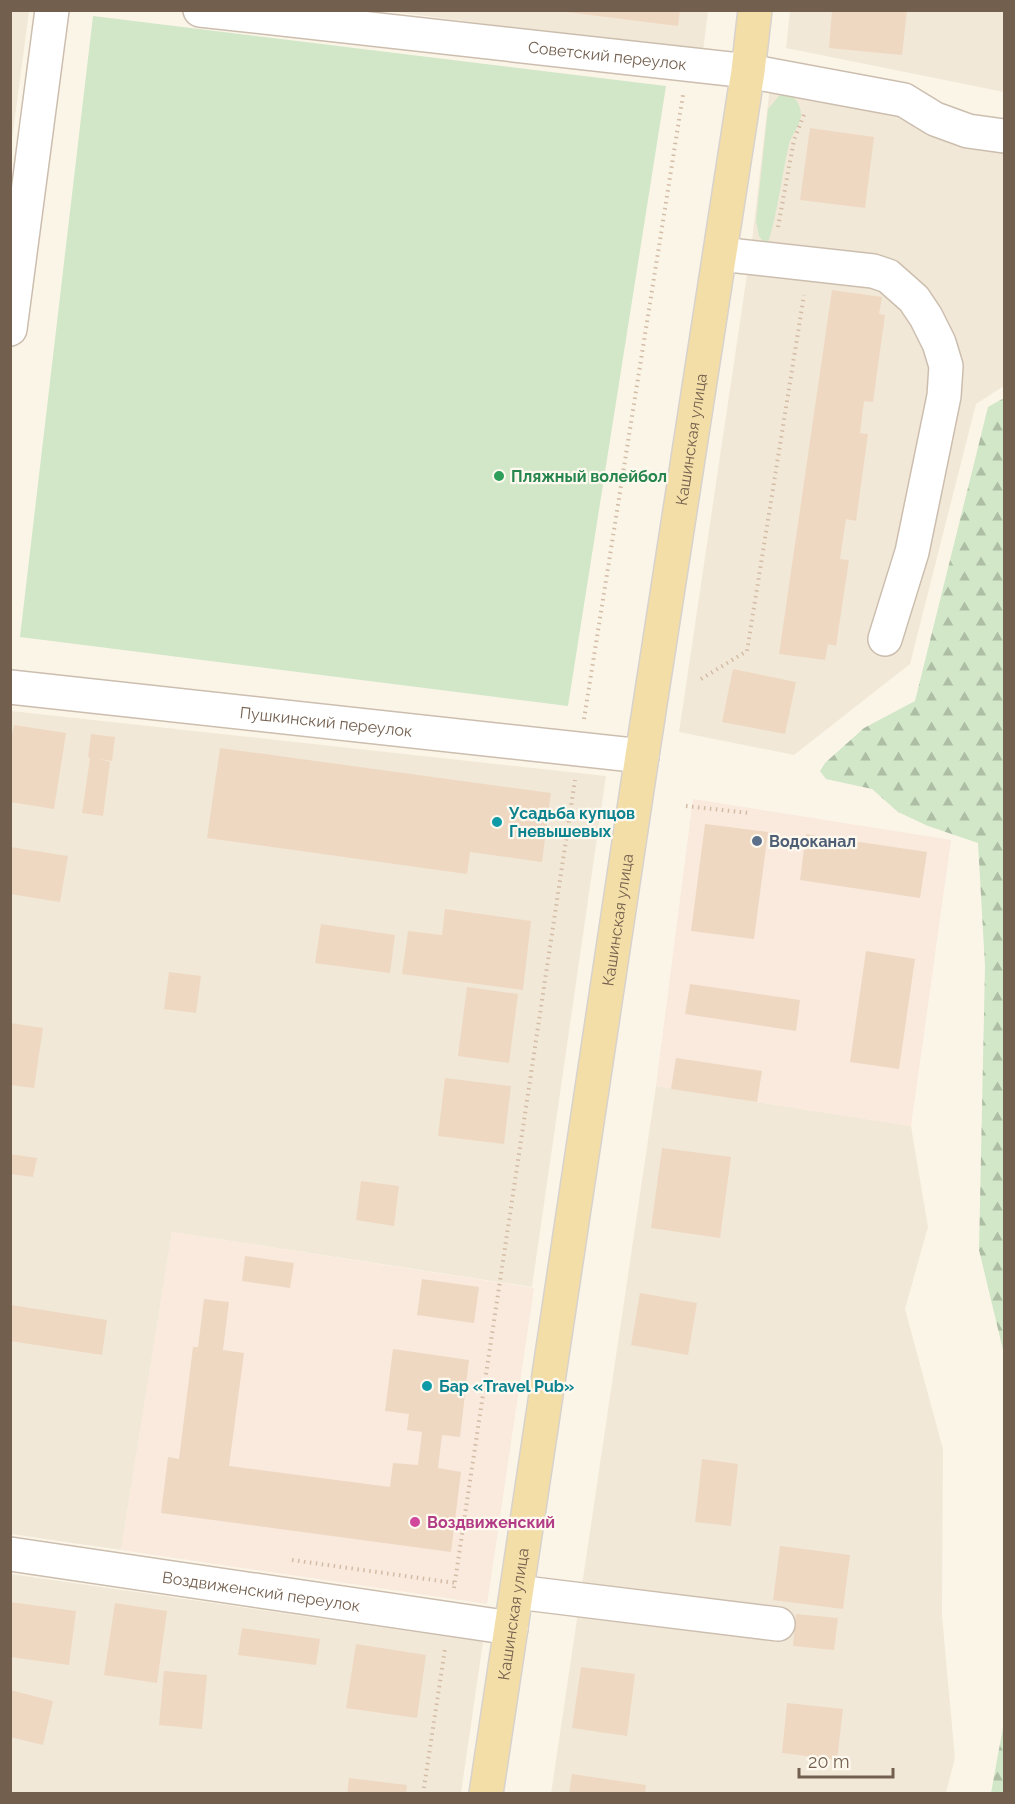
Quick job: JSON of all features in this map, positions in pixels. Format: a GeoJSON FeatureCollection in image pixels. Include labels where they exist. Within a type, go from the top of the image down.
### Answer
{"type":"FeatureCollection","features":[{"type":"Feature","properties":{"kind":"main road","name":"Кашинская улица"},"geometry":{"type":"LineString","coordinates":[[486,1794],[642,756],[748,71],[754,10]]}},
{"type":"Feature","properties":{"kind":"street"},"geometry":{"type":"LineString","coordinates":[[10,329],[52,10]]}},
{"type":"Feature","properties":{"kind":"street","name":"Советский переулок"},"geometry":{"type":"LineString","coordinates":[[207,11],[748,71],[904,100],[935,119],[968,131],[1005,136]]}},
{"type":"Feature","properties":{"kind":"street"},"geometry":{"type":"LineString","coordinates":[[720,254],[873,271],[888,276],[914,299],[939,343],[946,366],[944,396],[912,552],[885,639]]}},
{"type":"Feature","properties":{"kind":"street","name":"Пушкинский переулок"},"geometry":{"type":"LineString","coordinates":[[10,687],[642,756]]}},
{"type":"Feature","properties":{"kind":"street","name":"Воздвиженский переулок"},"geometry":{"type":"LineString","coordinates":[[10,1554],[511,1628]]}},
{"type":"Feature","properties":{"kind":"street"},"geometry":{"type":"LineString","coordinates":[[517,1592],[778,1624]]}},
{"type":"Feature","properties":{"kind":"path"},"geometry":{"type":"LineString","coordinates":[[423,1794],[579,749],[688,64]]}},
{"type":"Feature","properties":{"kind":"path"},"geometry":{"type":"LineString","coordinates":[[767,259],[779,225],[794,140],[805,112],[805,82]]}},
{"type":"Feature","properties":{"kind":"path"},"geometry":{"type":"LineString","coordinates":[[700,680],[747,651],[808,264]]}},
{"type":"Feature","properties":{"kind":"path"},"geometry":{"type":"LineString","coordinates":[[686,806],[749,813]]}},
{"type":"Feature","properties":{"kind":"shaded area"},"geometry":{"type":"Polygon","coordinates":[[[10,11],[29,11],[11,147],[10,11]]]}},
{"type":"Feature","properties":{"kind":"shaded area"},"geometry":{"type":"Polygon","coordinates":[[[386,11],[708,11],[703,52],[386,11]]]}},
{"type":"Feature","properties":{"kind":"shaded area"},"geometry":{"type":"Polygon","coordinates":[[[790,11],[1004,11],[1004,92],[786,48],[790,11]]]}},
{"type":"Feature","properties":{"kind":"shaded area"},"geometry":{"type":"Polygon","coordinates":[[[770,86],[895,107],[1004,146],[1004,386],[976,404],[910,664],[794,755],[679,732],[752,241],[770,86]]]}},
{"type":"Feature","properties":{"kind":"shaded area"},"geometry":{"type":"Polygon","coordinates":[[[11,711],[606,776],[532,1287],[172,1232],[121,1550],[11,1534],[11,711]]]}},
{"type":"Feature","properties":{"kind":"shaded area"},"geometry":{"type":"Polygon","coordinates":[[[693,799],[951,840],[911,1126],[656,1086],[693,799]]]}},
{"type":"Feature","properties":{"kind":"shaded area"},"geometry":{"type":"Polygon","coordinates":[[[656,1086],[911,1126],[928,1227],[905,1309],[943,1449],[942,1615],[955,1758],[946,1793],[551,1794],[656,1086]]]}},
{"type":"Feature","properties":{"kind":"shaded area"},"geometry":{"type":"Polygon","coordinates":[[[172,1232],[534,1288],[487,1604],[121,1550],[172,1232]]]}},
{"type":"Feature","properties":{"kind":"shaded area"},"geometry":{"type":"Polygon","coordinates":[[[11,1574],[483,1642],[461,1793],[11,1794],[11,1574]]]}},
{"type":"Feature","properties":{"kind":"green space"},"geometry":{"type":"Polygon","coordinates":[[[93,16],[666,86],[568,706],[20,637],[93,16]]]}},
{"type":"Feature","properties":{"kind":"green space"},"geometry":{"type":"Polygon","coordinates":[[[785,93],[792,96],[798,103],[801,118],[789,144],[767,246],[759,236],[756,221],[768,109],[779,96],[785,93]]]}},
{"type":"Feature","properties":{"kind":"green space"},"geometry":{"type":"Polygon","coordinates":[[[1004,398],[1004,1354],[979,1250],[985,966],[978,843],[928,826],[898,812],[872,789],[826,779],[820,771],[825,763],[864,728],[915,701],[988,407],[1004,398]]]}},
{"type":"Feature","properties":{"kind":"green space"},"geometry":{"type":"Polygon","coordinates":[[[1004,1722],[1004,1793],[991,1793],[1004,1722]]]}},
{"type":"Feature","properties":{"kind":"building"},"geometry":{"type":"Polygon","coordinates":[[[566,10],[680,10],[678,26],[566,12],[566,10]]]}},
{"type":"Feature","properties":{"kind":"building"},"geometry":{"type":"Polygon","coordinates":[[[832,10],[907,10],[902,55],[829,48],[832,10]]]}},
{"type":"Feature","properties":{"kind":"building"},"geometry":{"type":"Polygon","coordinates":[[[810,128],[874,137],[865,208],[800,200],[810,128]]]}},
{"type":"Feature","properties":{"kind":"building"},"geometry":{"type":"Polygon","coordinates":[[[832,290],[882,297],[879,314],[885,315],[873,402],[864,401],[860,433],[868,434],[856,521],[846,519],[840,559],[849,560],[836,646],[828,644],[825,660],[779,654],[832,290]]]}},
{"type":"Feature","properties":{"kind":"building"},"geometry":{"type":"Polygon","coordinates":[[[733,669],[796,682],[785,734],[722,722],[733,669]]]}},
{"type":"Feature","properties":{"kind":"building"},"geometry":{"type":"Polygon","coordinates":[[[14,725],[66,733],[54,809],[10,802],[10,745],[14,725]]]}},
{"type":"Feature","properties":{"kind":"building"},"geometry":{"type":"Polygon","coordinates":[[[91,734],[115,737],[112,761],[100,759],[110,762],[103,816],[82,813],[91,734]]]}},
{"type":"Feature","properties":{"kind":"building"},"geometry":{"type":"Polygon","coordinates":[[[220,748],[551,793],[542,862],[470,852],[467,874],[207,838],[220,748]]]}},
{"type":"Feature","properties":{"kind":"building"},"geometry":{"type":"Polygon","coordinates":[[[705,824],[768,832],[754,939],[691,931],[705,824]]]}},
{"type":"Feature","properties":{"kind":"building"},"geometry":{"type":"Polygon","coordinates":[[[806,834],[927,852],[920,898],[800,880],[806,834]]]}},
{"type":"Feature","properties":{"kind":"building"},"geometry":{"type":"Polygon","coordinates":[[[10,847],[68,856],[60,902],[10,894],[10,847]]]}},
{"type":"Feature","properties":{"kind":"building"},"geometry":{"type":"Polygon","coordinates":[[[445,909],[531,921],[523,990],[402,974],[408,931],[442,935],[445,909]]]}},
{"type":"Feature","properties":{"kind":"building"},"geometry":{"type":"Polygon","coordinates":[[[321,924],[395,935],[390,973],[315,963],[321,924]]]}},
{"type":"Feature","properties":{"kind":"building"},"geometry":{"type":"Polygon","coordinates":[[[866,951],[915,959],[899,1069],[850,1062],[866,951]]]}},
{"type":"Feature","properties":{"kind":"building"},"geometry":{"type":"Polygon","coordinates":[[[169,972],[201,976],[196,1013],[164,1009],[169,972]]]}},
{"type":"Feature","properties":{"kind":"building"},"geometry":{"type":"Polygon","coordinates":[[[690,984],[800,1000],[796,1031],[685,1014],[690,984]]]}},
{"type":"Feature","properties":{"kind":"building"},"geometry":{"type":"Polygon","coordinates":[[[467,987],[518,994],[509,1063],[458,1056],[467,987]]]}},
{"type":"Feature","properties":{"kind":"building"},"geometry":{"type":"Polygon","coordinates":[[[10,1023],[43,1028],[34,1088],[10,1085],[10,1023]]]}},
{"type":"Feature","properties":{"kind":"building"},"geometry":{"type":"Polygon","coordinates":[[[676,1058],[762,1071],[757,1102],[671,1089],[676,1058]]]}},
{"type":"Feature","properties":{"kind":"building"},"geometry":{"type":"Polygon","coordinates":[[[445,1078],[511,1086],[504,1144],[438,1136],[445,1078]]]}},
{"type":"Feature","properties":{"kind":"building"},"geometry":{"type":"Polygon","coordinates":[[[662,1148],[731,1157],[720,1238],[651,1228],[662,1148]]]}},
{"type":"Feature","properties":{"kind":"building"},"geometry":{"type":"Polygon","coordinates":[[[10,1154],[37,1158],[33,1177],[10,1174],[10,1154]]]}},
{"type":"Feature","properties":{"kind":"building"},"geometry":{"type":"Polygon","coordinates":[[[361,1181],[399,1186],[394,1226],[356,1220],[361,1181]]]}},
{"type":"Feature","properties":{"kind":"building"},"geometry":{"type":"Polygon","coordinates":[[[245,1256],[294,1263],[290,1288],[242,1281],[245,1256]]]}},
{"type":"Feature","properties":{"kind":"building"},"geometry":{"type":"Polygon","coordinates":[[[422,1279],[479,1287],[474,1323],[417,1315],[422,1279]]]}},
{"type":"Feature","properties":{"kind":"building"},"geometry":{"type":"Polygon","coordinates":[[[640,1293],[697,1303],[688,1355],[631,1345],[640,1293]]]}},
{"type":"Feature","properties":{"kind":"building"},"geometry":{"type":"Polygon","coordinates":[[[204,1299],[229,1302],[223,1350],[244,1353],[229,1466],[390,1487],[393,1463],[418,1465],[422,1432],[407,1430],[409,1414],[385,1411],[393,1349],[469,1360],[460,1437],[442,1435],[438,1468],[461,1472],[451,1552],[161,1513],[168,1457],[179,1459],[193,1347],[198,1347],[204,1299]]]}},
{"type":"Feature","properties":{"kind":"building"},"geometry":{"type":"Polygon","coordinates":[[[11,1305],[107,1320],[102,1355],[10,1341],[11,1305]]]}},
{"type":"Feature","properties":{"kind":"building"},"geometry":{"type":"Polygon","coordinates":[[[702,1459],[738,1464],[731,1526],[695,1522],[702,1459]]]}},
{"type":"Feature","properties":{"kind":"building"},"geometry":{"type":"Polygon","coordinates":[[[780,1546],[850,1555],[843,1609],[773,1600],[780,1546]]]}},
{"type":"Feature","properties":{"kind":"building"},"geometry":{"type":"Polygon","coordinates":[[[10,1602],[76,1611],[69,1665],[10,1657],[10,1602]]]}},
{"type":"Feature","properties":{"kind":"building"},"geometry":{"type":"Polygon","coordinates":[[[115,1603],[167,1611],[157,1683],[104,1675],[115,1603]]]}},
{"type":"Feature","properties":{"kind":"building"},"geometry":{"type":"Polygon","coordinates":[[[796,1614],[838,1618],[834,1650],[793,1646],[796,1614]]]}},
{"type":"Feature","properties":{"kind":"building"},"geometry":{"type":"Polygon","coordinates":[[[242,1628],[320,1639],[316,1665],[238,1655],[242,1628]]]}},
{"type":"Feature","properties":{"kind":"building"},"geometry":{"type":"Polygon","coordinates":[[[356,1644],[426,1655],[417,1718],[346,1708],[356,1644]]]}},
{"type":"Feature","properties":{"kind":"building"},"geometry":{"type":"Polygon","coordinates":[[[581,1667],[635,1674],[627,1736],[572,1728],[581,1667]]]}},
{"type":"Feature","properties":{"kind":"building"},"geometry":{"type":"Polygon","coordinates":[[[164,1671],[207,1675],[202,1729],[159,1725],[164,1671]]]}},
{"type":"Feature","properties":{"kind":"building"},"geometry":{"type":"Polygon","coordinates":[[[10,1690],[53,1701],[43,1745],[10,1737],[10,1690]]]}},
{"type":"Feature","properties":{"kind":"building"},"geometry":{"type":"Polygon","coordinates":[[[787,1703],[843,1709],[837,1760],[782,1753],[787,1703]]]}},
{"type":"Feature","properties":{"kind":"building"},"geometry":{"type":"Polygon","coordinates":[[[572,1774],[646,1785],[645,1794],[569,1794],[572,1774]]]}},
{"type":"Feature","properties":{"kind":"building"},"geometry":{"type":"Polygon","coordinates":[[[349,1778],[407,1785],[406,1794],[347,1794],[349,1778]]]}},
{"type":"Feature","properties":{"kind":"place","name":"Пляжный волейбол"},"geometry":{"type":"Point","coordinates":[499,476]}},
{"type":"Feature","properties":{"kind":"place","name":"Усадьба купцов Гневышевых"},"geometry":{"type":"Point","coordinates":[497,822]}},
{"type":"Feature","properties":{"kind":"place","name":"Водоканал"},"geometry":{"type":"Point","coordinates":[757,841]}},
{"type":"Feature","properties":{"kind":"place","name":"Бар «Travel Pub»"},"geometry":{"type":"Point","coordinates":[427,1386]}},
{"type":"Feature","properties":{"kind":"place","name":"Воздвиженский"},"geometry":{"type":"Point","coordinates":[415,1522]}}]}
